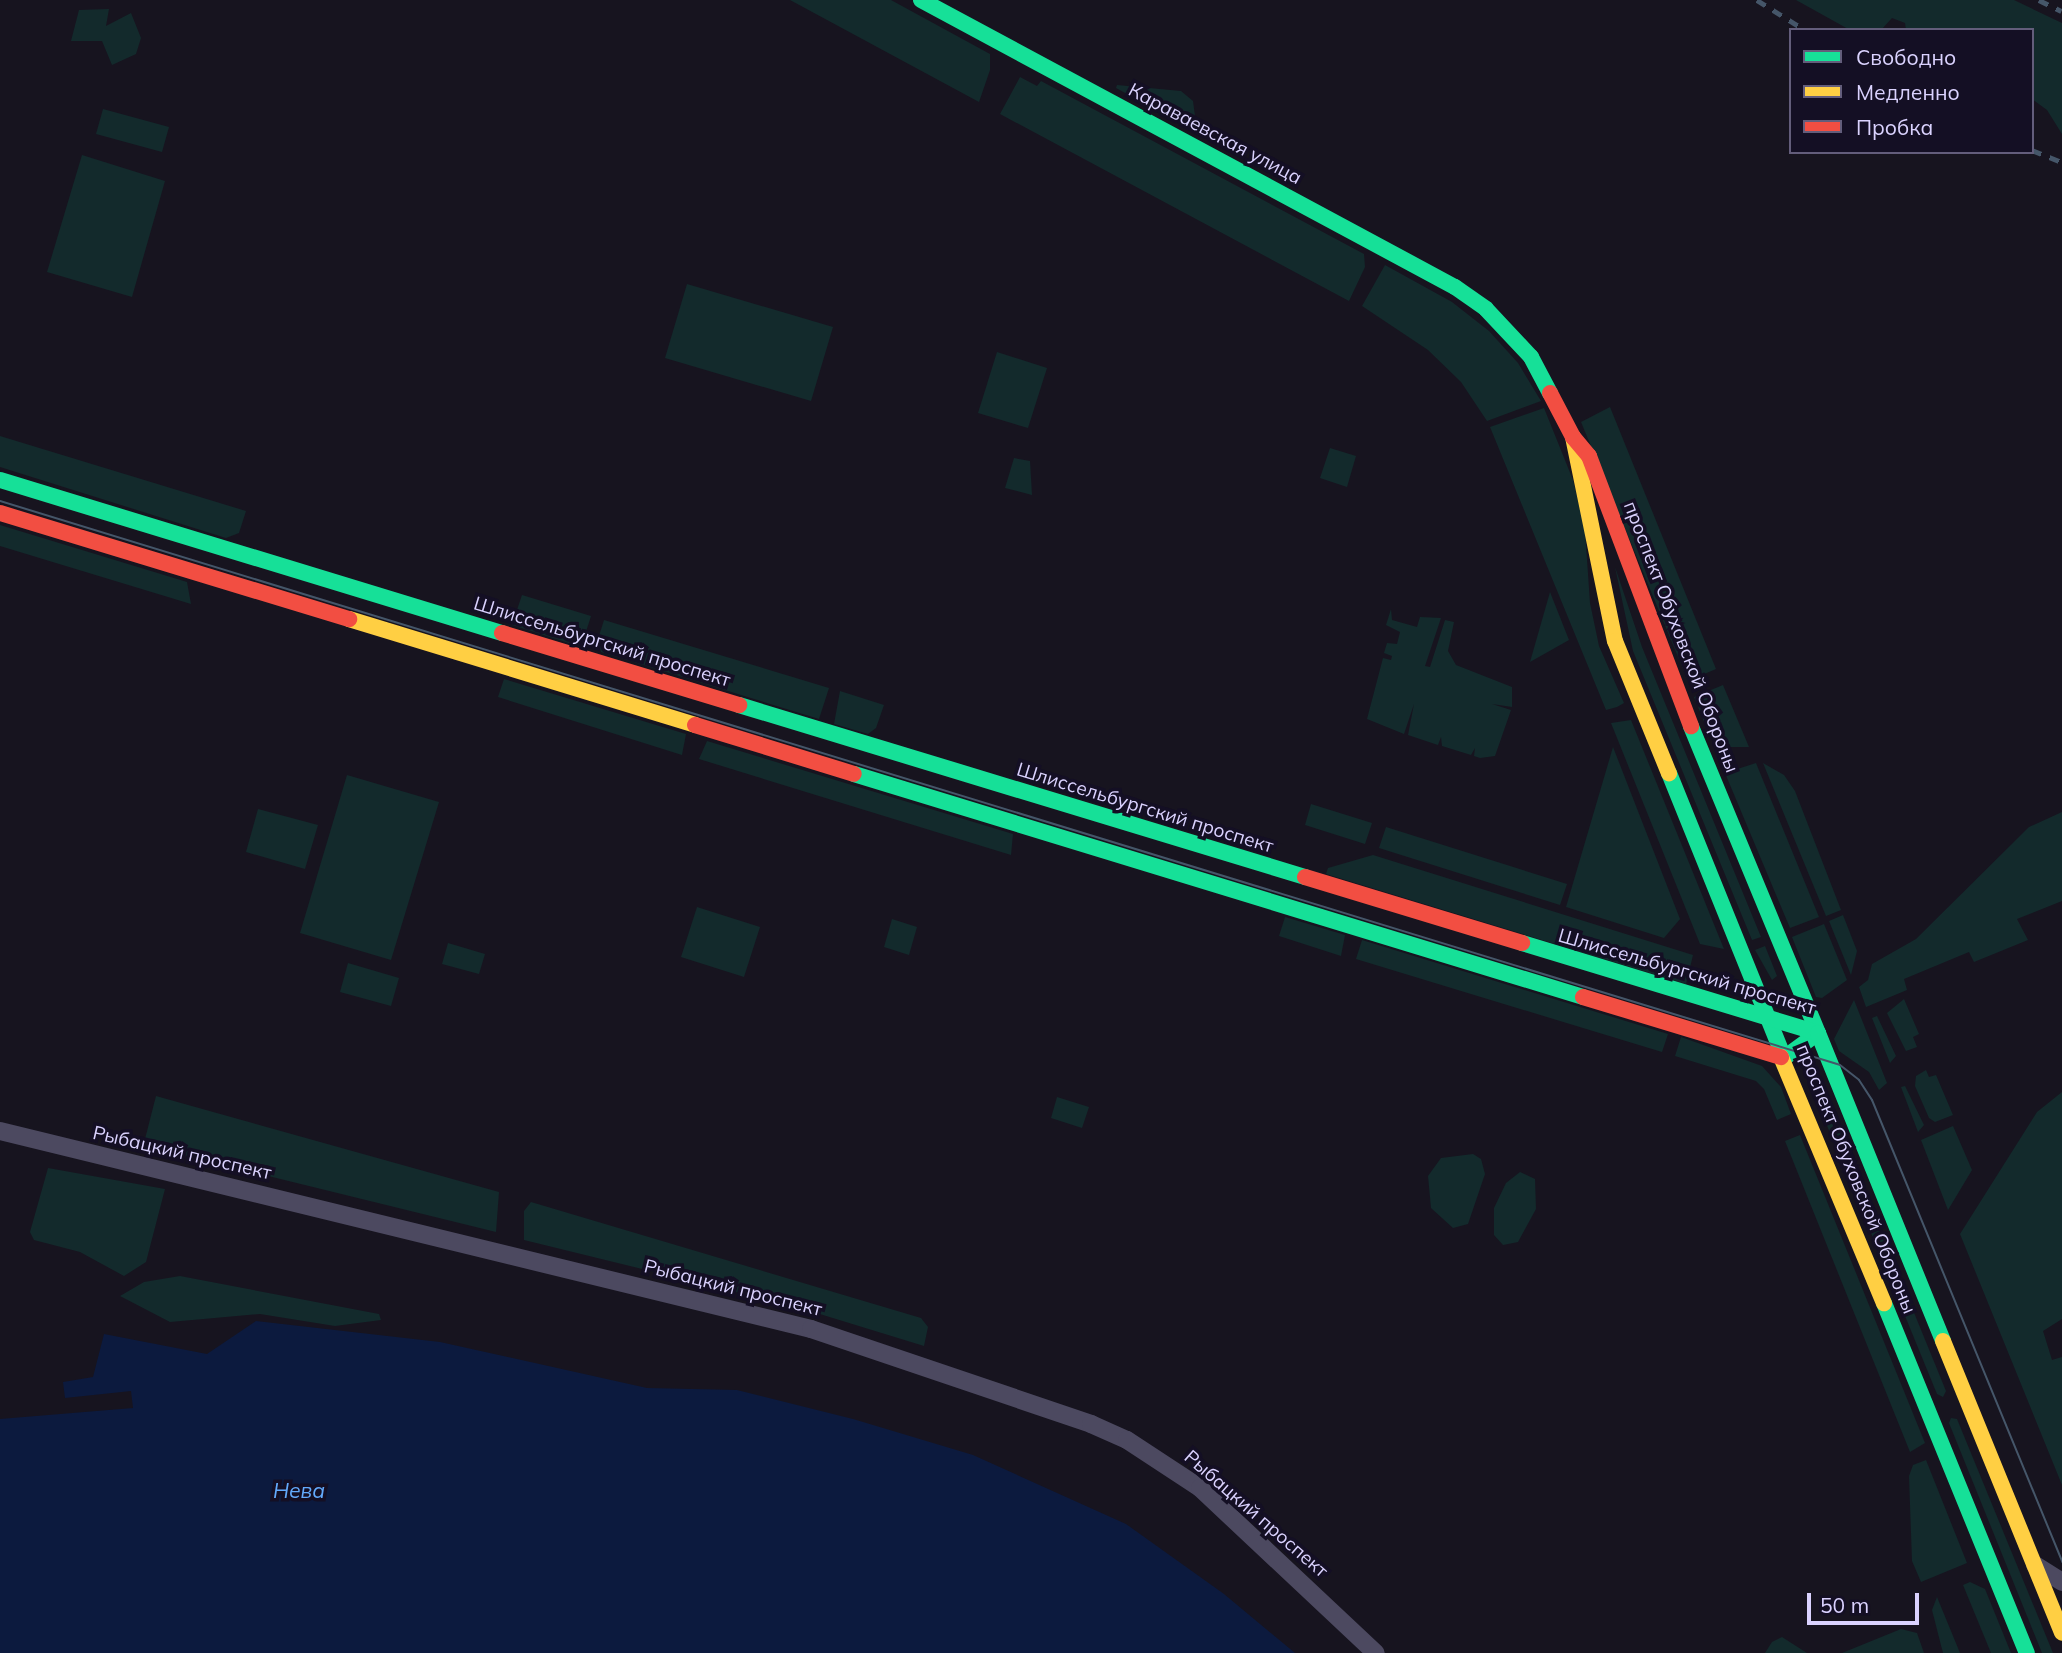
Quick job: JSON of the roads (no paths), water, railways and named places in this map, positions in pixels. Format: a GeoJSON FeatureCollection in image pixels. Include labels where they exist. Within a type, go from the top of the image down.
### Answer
{"type":"FeatureCollection","features":[{"type":"Feature","properties":{"kind":"main road","name":"Караваевская улица"},"geometry":{"type":"LineString","coordinates":[[921,0],[1419,267],[1486,309]]}},
{"type":"Feature","properties":{"kind":"main road","name":"проспект Обуховской Обороны"},"geometry":{"type":"LineString","coordinates":[[1486,309],[1536,365],[1573,437],[1589,456],[1683,705],[1818,1033],[1946,1402],[2027,1653]]}},
{"type":"Feature","properties":{"kind":"main road","name":"проспект Обуховской Обороны"},"geometry":{"type":"LineString","coordinates":[[1573,437],[1615,641],[1784,1058],[1946,1402],[2034,1565],[2062,1633]]}},
{"type":"Feature","properties":{"kind":"main road","name":"Шлиссельбургский проспект"},"geometry":{"type":"LineString","coordinates":[[0,480],[1818,1033]]}},
{"type":"Feature","properties":{"kind":"main road"},"geometry":{"type":"LineString","coordinates":[[0,513],[1784,1058]]}},
{"type":"Feature","properties":{"kind":"main road","name":"Шлиссельбургский проспект"},"geometry":{"type":"LineString","coordinates":[[1784,1058],[1818,1033]]}},
{"type":"Feature","properties":{"kind":"street","name":"Рыбацкий проспект"},"geometry":{"type":"LineString","coordinates":[[0,1130],[811,1329],[1091,1424],[1127,1440],[1200,1488],[1377,1653]]}},
{"type":"Feature","properties":{"kind":"street"},"geometry":{"type":"LineString","coordinates":[[2034,1565],[2062,1582]]}},
{"type":"Feature","properties":{"kind":"water","name":"Нева"},"geometry":{"type":"Polygon","coordinates":[[[256,1321],[440,1342],[647,1388],[737,1390],[853,1419],[973,1455],[1126,1524],[1224,1594],[1295,1653],[0,1653],[0,1419],[133,1408],[131,1391],[65,1398],[63,1382],[93,1377],[104,1334],[207,1354],[256,1321]]]}},
{"type":"Feature","properties":{"kind":"tram line"},"geometry":{"type":"LineString","coordinates":[[0,501],[1840,1065],[1859,1080],[1872,1100],[2062,1562]]}},
{"type":"Feature","properties":{"kind":"railway"},"geometry":{"type":"LineString","coordinates":[[1757,0],[1802,28]]}},
{"type":"Feature","properties":{"kind":"railway"},"geometry":{"type":"LineString","coordinates":[[2039,0],[2062,11]]}},
{"type":"Feature","properties":{"kind":"railway"},"geometry":{"type":"LineString","coordinates":[[2034,151],[2062,162]]}}]}
